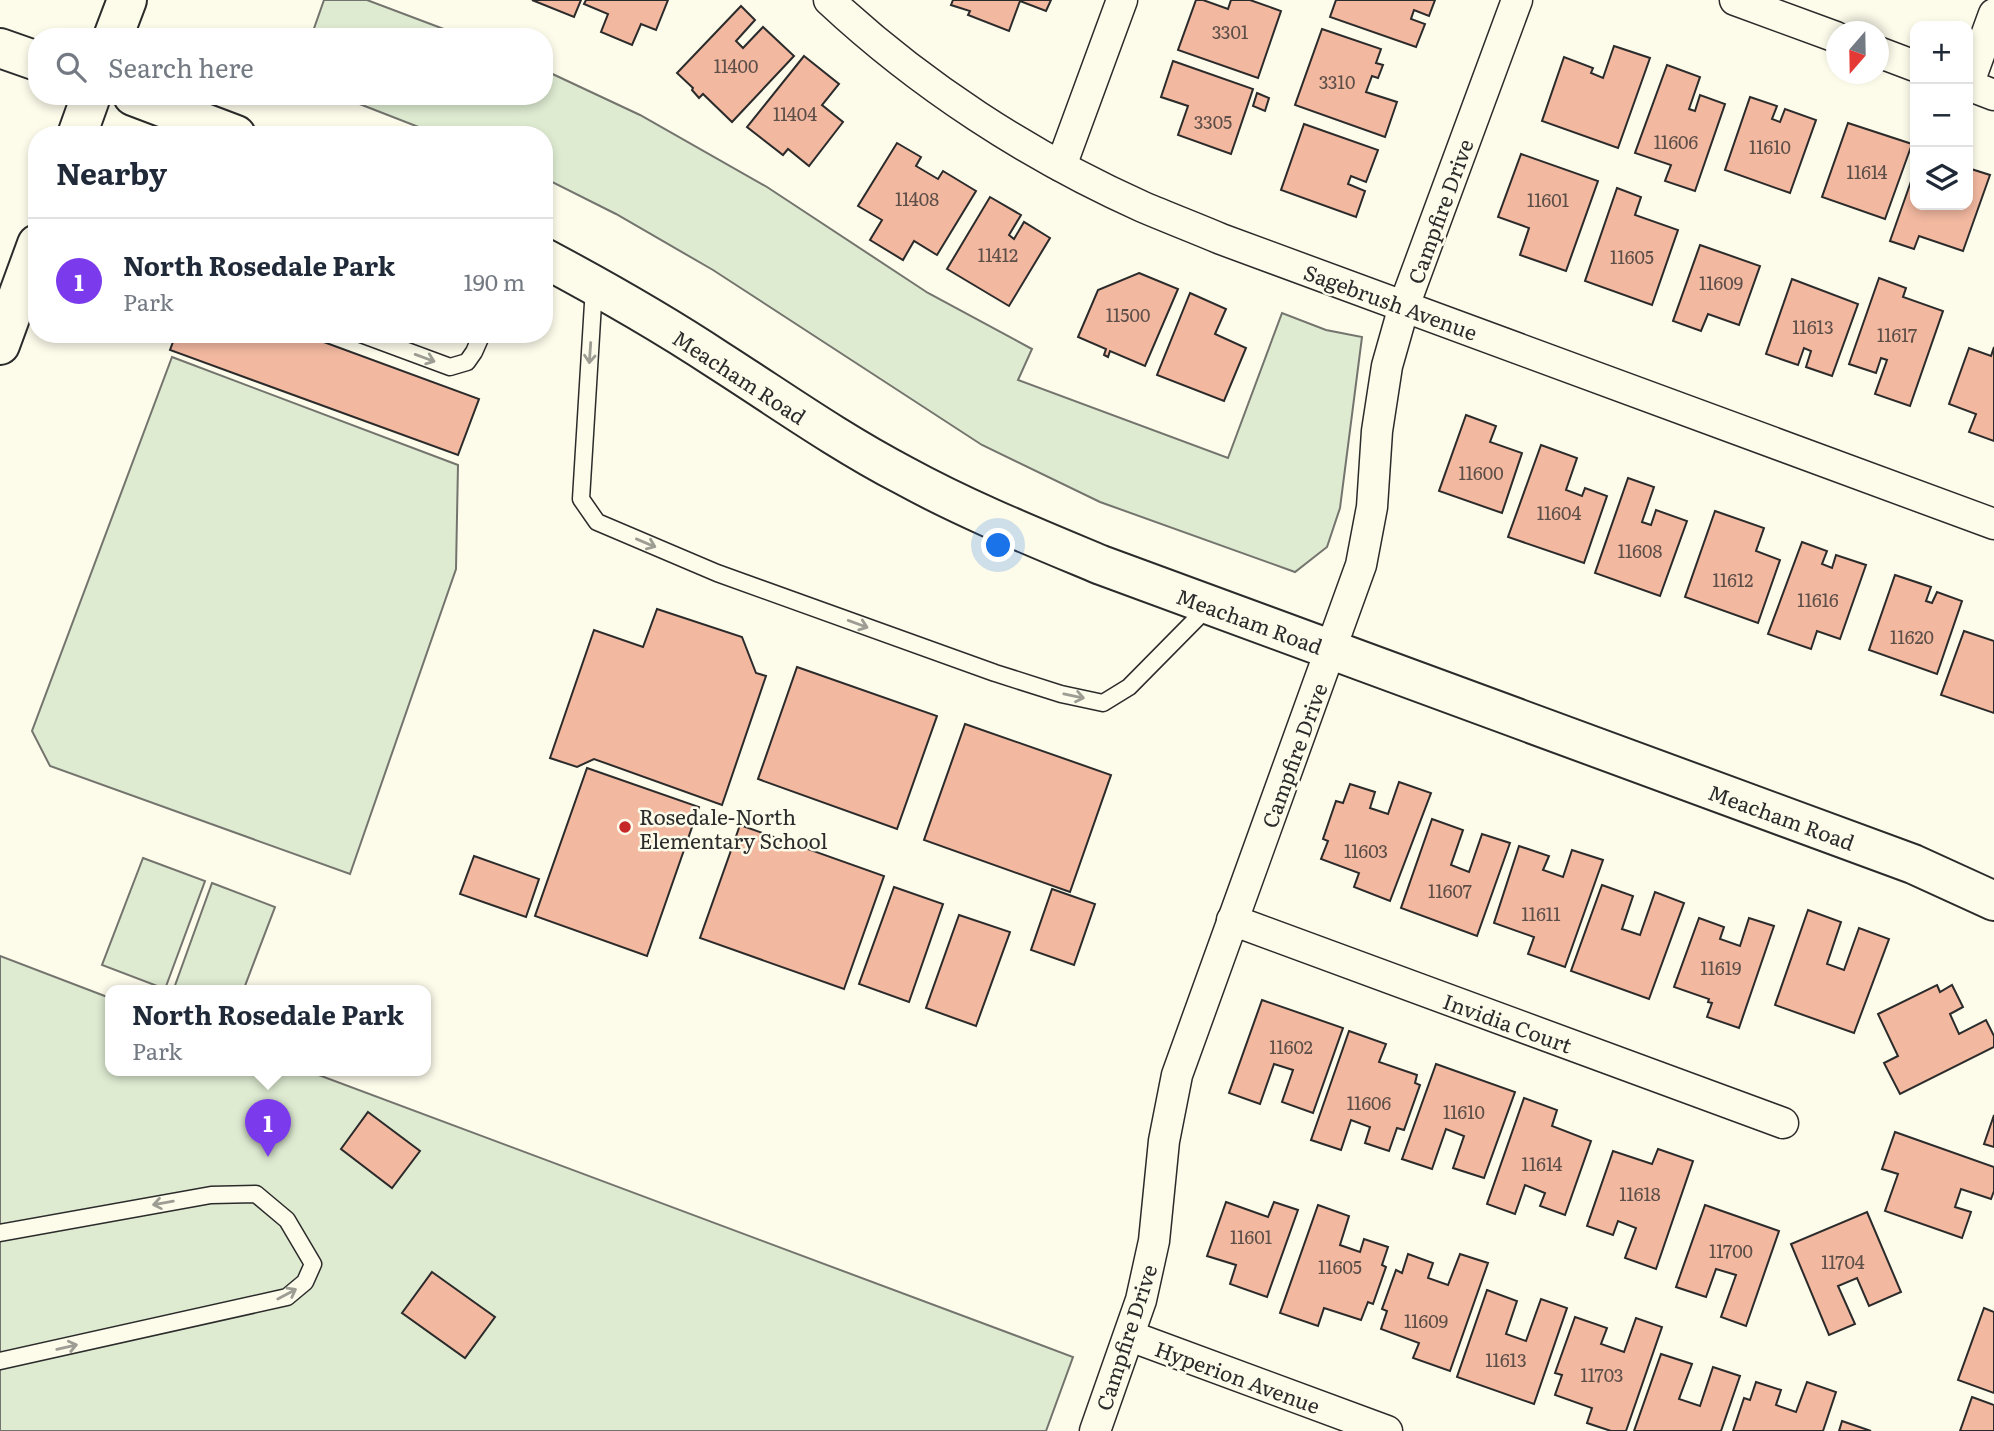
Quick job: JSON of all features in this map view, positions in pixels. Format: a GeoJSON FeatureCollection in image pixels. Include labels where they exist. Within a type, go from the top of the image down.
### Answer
{"type":"FeatureCollection","features":[{"type":"Feature","properties":{"kind":"street"},"geometry":{"type":"LineString","coordinates":[[116,28],[127,0]]}},
{"type":"Feature","properties":{"kind":"street","name":"Sagebrush Avenue"},"geometry":{"type":"LineString","coordinates":[[829,0],[929,83],[1011,137],[1061,166],[1141,206],[1210,234],[1994,524]]}},
{"type":"Feature","properties":{"kind":"street"},"geometry":{"type":"LineString","coordinates":[[1061,166],[1122,0]]}},
{"type":"Feature","properties":{"kind":"street","name":"Campfire Drive"},"geometry":{"type":"LineString","coordinates":[[1095,1431],[1141,1300],[1154,1241],[1164,1140],[1177,1076],[1361,565],[1372,506],[1377,431],[1387,366],[1404,306],[1517,0]]}},
{"type":"Feature","properties":{"kind":"street"},"geometry":{"type":"LineString","coordinates":[[1735,0],[1826,33]]}},
{"type":"Feature","properties":{"kind":"street"},"geometry":{"type":"LineString","coordinates":[[1968,84],[1994,14]]}},
{"type":"Feature","properties":{"kind":"street"},"geometry":{"type":"LineString","coordinates":[[0,48],[28,58]]}},
{"type":"Feature","properties":{"kind":"street"},"geometry":{"type":"LineString","coordinates":[[1889,56],[1910,64]]}},
{"type":"Feature","properties":{"kind":"street"},"geometry":{"type":"LineString","coordinates":[[1973,87],[1994,95]]}},
{"type":"Feature","properties":{"kind":"street"},"geometry":{"type":"LineString","coordinates":[[80,126],[88,105]]}},
{"type":"Feature","properties":{"kind":"street"},"geometry":{"type":"LineString","coordinates":[[156,105],[212,126]]}},
{"type":"Feature","properties":{"kind":"street","name":"Meacham Road"},"geometry":{"type":"LineString","coordinates":[[553,263],[628,303],[810,422],[903,475],[999,523],[1101,565],[1913,864],[1994,901]]}},
{"type":"Feature","properties":{"kind":"street"},"geometry":{"type":"LineString","coordinates":[[0,345],[28,269]]}},
{"type":"Feature","properties":{"kind":"street","name":"Invidia Court"},"geometry":{"type":"LineString","coordinates":[[1232,920],[1783,1123]]}},
{"type":"Feature","properties":{"kind":"street","name":"Hyperion Avenue"},"geometry":{"type":"LineString","coordinates":[[1130,1336],[1387,1431]]}},
{"type":"Feature","properties":{"kind":"lane"},"geometry":{"type":"LineString","coordinates":[[594,285],[580,499],[597,522],[718,573],[995,673],[1061,694],[1102,703],[1129,687],[1209,605]]}},
{"type":"Feature","properties":{"kind":"lane"},"geometry":{"type":"LineString","coordinates":[[385,343],[450,367],[467,362],[478,343]]}},
{"type":"Feature","properties":{"kind":"lane"},"geometry":{"type":"LineString","coordinates":[[0,1233],[212,1195],[256,1194],[287,1220],[313,1264],[305,1282],[287,1297],[0,1362]]}},
{"type":"Feature","properties":{"kind":"green space"},"geometry":{"type":"Polygon","coordinates":[[[324,0],[367,0],[441,28],[314,28],[324,0]]]}},
{"type":"Feature","properties":{"kind":"green space"},"geometry":{"type":"Polygon","coordinates":[[[553,74],[640,115],[767,187],[928,293],[1032,349],[1018,380],[1228,458],[1282,313],[1326,330],[1362,337],[1340,508],[1327,547],[1295,572],[1100,502],[982,445],[713,270],[616,214],[553,182],[553,126],[416,126],[362,105],[553,105],[553,74]]]}},
{"type":"Feature","properties":{"kind":"green space"},"geometry":{"type":"Polygon","coordinates":[[[172,357],[458,465],[456,569],[350,874],[50,766],[32,731],[172,357]]]}},
{"type":"Feature","properties":{"kind":"green space"},"geometry":{"type":"Polygon","coordinates":[[[143,858],[205,881],[166,985],[154,985],[102,965],[143,858]]]}},
{"type":"Feature","properties":{"kind":"green space"},"geometry":{"type":"Polygon","coordinates":[[[212,883],[275,907],[245,985],[175,985],[212,883]]]}},
{"type":"Feature","properties":{"kind":"green space"},"geometry":{"type":"Polygon","coordinates":[[[0,956],[105,996],[105,1076],[321,1076],[1073,1357],[1046,1431],[0,1431],[0,956]]]}},
{"type":"Feature","properties":{"kind":"building"},"geometry":{"type":"Polygon","coordinates":[[[532,0],[581,0],[574,17],[532,0]]]}},
{"type":"Feature","properties":{"kind":"building"},"geometry":{"type":"Polygon","coordinates":[[[586,0],[668,0],[656,30],[641,24],[632,45],[601,32],[608,14],[584,4],[586,0]]]}},
{"type":"Feature","properties":{"kind":"building"},"geometry":{"type":"Polygon","coordinates":[[[953,0],[1051,0],[1046,11],[1020,1],[1009,31],[968,15],[970,11],[951,5],[953,0]]]}},
{"type":"Feature","properties":{"kind":"building"},"geometry":{"type":"Polygon","coordinates":[[[1196,0],[1228,9],[1231,0],[1250,0],[1281,11],[1258,78],[1178,50],[1196,0]]]}},
{"type":"Feature","properties":{"kind":"building"},"geometry":{"type":"Polygon","coordinates":[[[1336,0],[1435,0],[1429,16],[1414,10],[1411,19],[1425,24],[1416,47],[1330,17],[1336,0]]]}},
{"type":"Feature","properties":{"kind":"building"},"geometry":{"type":"Polygon","coordinates":[[[741,6],[755,20],[736,41],[743,48],[763,27],[794,56],[732,122],[703,94],[699,98],[693,88],[677,73],[741,6]]]}},
{"type":"Feature","properties":{"kind":"building"},"geometry":{"type":"Polygon","coordinates":[[[1322,29],[1381,49],[1376,63],[1383,65],[1378,78],[1372,76],[1366,92],[1397,102],[1385,137],[1295,105],[1322,29]]]}},
{"type":"Feature","properties":{"kind":"building"},"geometry":{"type":"Polygon","coordinates":[[[1614,46],[1650,58],[1618,148],[1542,121],[1564,57],[1593,68],[1591,73],[1603,78],[1614,46]]]}},
{"type":"Feature","properties":{"kind":"building"},"geometry":{"type":"Polygon","coordinates":[[[804,56],[839,84],[822,105],[843,122],[809,166],[788,149],[783,155],[747,127],[804,56]]]}},
{"type":"Feature","properties":{"kind":"building"},"geometry":{"type":"Polygon","coordinates":[[[1173,61],[1253,89],[1231,154],[1178,135],[1188,106],[1161,97],[1173,61]]]}},
{"type":"Feature","properties":{"kind":"building"},"geometry":{"type":"Polygon","coordinates":[[[1667,65],[1700,77],[1689,109],[1695,111],[1700,95],[1725,104],[1695,191],[1665,181],[1671,165],[1635,153],[1667,65]]]}},
{"type":"Feature","properties":{"kind":"building"},"geometry":{"type":"Polygon","coordinates":[[[1257,93],[1269,98],[1265,111],[1253,106],[1257,93]]]}},
{"type":"Feature","properties":{"kind":"building"},"geometry":{"type":"Polygon","coordinates":[[[1750,97],[1777,106],[1772,119],[1780,122],[1785,109],[1816,120],[1790,193],[1725,170],[1750,97]]]}},
{"type":"Feature","properties":{"kind":"building"},"geometry":{"type":"Polygon","coordinates":[[[1848,123],[1910,143],[1885,219],[1822,197],[1848,123]]]}},
{"type":"Feature","properties":{"kind":"building"},"geometry":{"type":"Polygon","coordinates":[[[1304,124],[1378,150],[1366,182],[1351,176],[1348,184],[1365,191],[1356,217],[1281,190],[1304,124]]]}},
{"type":"Feature","properties":{"kind":"building"},"geometry":{"type":"Polygon","coordinates":[[[897,143],[921,157],[916,166],[938,179],[943,171],[976,191],[937,255],[914,241],[903,260],[870,240],[882,220],[858,206],[897,143]]]}},
{"type":"Feature","properties":{"kind":"building"},"geometry":{"type":"Polygon","coordinates":[[[1521,154],[1598,181],[1566,271],[1520,255],[1529,228],[1498,217],[1521,154]]]}},
{"type":"Feature","properties":{"kind":"building"},"geometry":{"type":"Polygon","coordinates":[[[1973,170],[1990,175],[1963,251],[1919,236],[1914,249],[1890,241],[1910,184],[1910,210],[1973,210],[1973,170]]]}},
{"type":"Feature","properties":{"kind":"building"},"geometry":{"type":"Polygon","coordinates":[[[1617,188],[1641,197],[1635,215],[1678,230],[1652,305],[1585,281],[1617,188]]]}},
{"type":"Feature","properties":{"kind":"building"},"geometry":{"type":"Polygon","coordinates":[[[990,197],[1021,215],[1009,235],[1014,239],[1024,222],[1050,238],[1009,306],[947,269],[990,197]]]}},
{"type":"Feature","properties":{"kind":"building"},"geometry":{"type":"Polygon","coordinates":[[[1700,245],[1760,266],[1739,325],[1708,314],[1701,331],[1673,321],[1700,245]]]}},
{"type":"Feature","properties":{"kind":"building"},"geometry":{"type":"Polygon","coordinates":[[[1139,273],[1178,289],[1145,366],[1110,351],[1108,357],[1104,355],[1106,349],[1078,337],[1098,290],[1139,273]]]}},
{"type":"Feature","properties":{"kind":"building"},"geometry":{"type":"Polygon","coordinates":[[[1879,278],[1906,288],[1903,297],[1943,311],[1910,406],[1875,394],[1887,360],[1881,358],[1876,373],[1849,364],[1879,278]]]}},
{"type":"Feature","properties":{"kind":"building"},"geometry":{"type":"Polygon","coordinates":[[[1792,279],[1858,304],[1832,376],[1806,367],[1811,351],[1804,348],[1798,365],[1766,354],[1792,279]]]}},
{"type":"Feature","properties":{"kind":"building"},"geometry":{"type":"Polygon","coordinates":[[[1190,293],[1226,309],[1215,334],[1246,348],[1224,401],[1157,375],[1190,293]]]}},
{"type":"Feature","properties":{"kind":"building"},"geometry":{"type":"Polygon","coordinates":[[[173,343],[327,343],[479,399],[458,455],[170,350],[173,343]]]}},
{"type":"Feature","properties":{"kind":"building"},"geometry":{"type":"Polygon","coordinates":[[[1994,347],[1994,441],[1969,432],[1976,414],[1949,404],[1969,348],[1991,356],[1994,347]]]}},
{"type":"Feature","properties":{"kind":"building"},"geometry":{"type":"Polygon","coordinates":[[[1466,415],[1496,426],[1490,442],[1522,453],[1502,513],[1439,491],[1466,415]]]}},
{"type":"Feature","properties":{"kind":"building"},"geometry":{"type":"Polygon","coordinates":[[[1541,445],[1577,458],[1566,490],[1582,496],[1585,488],[1607,496],[1584,563],[1508,537],[1541,445]]]}},
{"type":"Feature","properties":{"kind":"building"},"geometry":{"type":"Polygon","coordinates":[[[1628,478],[1654,487],[1642,522],[1651,525],[1656,510],[1687,521],[1660,596],[1595,573],[1628,478]]]}},
{"type":"Feature","properties":{"kind":"building"},"geometry":{"type":"Polygon","coordinates":[[[1715,511],[1764,528],[1756,551],[1780,560],[1758,623],[1685,597],[1715,511]]]}},
{"type":"Feature","properties":{"kind":"building"},"geometry":{"type":"Polygon","coordinates":[[[1802,542],[1827,551],[1822,564],[1832,568],[1836,555],[1866,565],[1840,639],[1817,631],[1811,649],[1768,634],[1802,542]]]}},
{"type":"Feature","properties":{"kind":"building"},"geometry":{"type":"Polygon","coordinates":[[[1895,575],[1931,587],[1926,601],[1932,603],[1937,592],[1962,601],[1937,674],[1869,650],[1895,575]]]}},
{"type":"Feature","properties":{"kind":"building"},"geometry":{"type":"Polygon","coordinates":[[[657,609],[742,637],[756,673],[766,676],[722,805],[594,759],[577,767],[550,758],[594,630],[643,647],[657,609]]]}},
{"type":"Feature","properties":{"kind":"building"},"geometry":{"type":"Polygon","coordinates":[[[1964,631],[1994,641],[1994,713],[1941,695],[1964,631]]]}},
{"type":"Feature","properties":{"kind":"building"},"geometry":{"type":"Polygon","coordinates":[[[797,667],[937,716],[897,829],[758,779],[797,667]]]}},
{"type":"Feature","properties":{"kind":"building"},"geometry":{"type":"Polygon","coordinates":[[[965,724],[1111,775],[1070,892],[924,840],[965,724]]]}},
{"type":"Feature","properties":{"kind":"building"},"geometry":{"type":"Polygon","coordinates":[[[587,768],[699,807],[647,956],[535,916],[587,768]]]}},
{"type":"Feature","properties":{"kind":"building"},"geometry":{"type":"Polygon","coordinates":[[[1399,782],[1431,793],[1390,901],[1354,887],[1359,873],[1321,859],[1328,841],[1323,839],[1336,801],[1343,803],[1350,784],[1375,792],[1370,808],[1388,814],[1399,782]]]}},
{"type":"Feature","properties":{"kind":"building"},"geometry":{"type":"Polygon","coordinates":[[[1432,819],[1463,830],[1451,865],[1469,872],[1482,834],[1510,843],[1477,936],[1401,908],[1432,819]]]}},
{"type":"Feature","properties":{"kind":"building"},"geometry":{"type":"Polygon","coordinates":[[[740,825],[884,876],[844,989],[700,938],[740,825]]]}},
{"type":"Feature","properties":{"kind":"building"},"geometry":{"type":"Polygon","coordinates":[[[1519,846],[1549,856],[1543,870],[1563,877],[1572,850],[1603,860],[1565,967],[1528,954],[1534,937],[1494,923],[1519,846]]]}},
{"type":"Feature","properties":{"kind":"building"},"geometry":{"type":"Polygon","coordinates":[[[474,856],[539,879],[526,917],[460,894],[474,856]]]}},
{"type":"Feature","properties":{"kind":"building"},"geometry":{"type":"Polygon","coordinates":[[[1602,885],[1633,896],[1622,929],[1640,935],[1655,892],[1684,903],[1649,999],[1571,971],[1602,885]]]}},
{"type":"Feature","properties":{"kind":"building"},"geometry":{"type":"Polygon","coordinates":[[[894,887],[943,904],[909,1002],[859,984],[894,887]]]}},
{"type":"Feature","properties":{"kind":"building"},"geometry":{"type":"Polygon","coordinates":[[[1052,889],[1095,904],[1074,965],[1031,950],[1052,889]]]}},
{"type":"Feature","properties":{"kind":"building"},"geometry":{"type":"Polygon","coordinates":[[[1808,910],[1841,922],[1827,964],[1844,970],[1859,928],[1889,939],[1854,1033],[1775,1005],[1808,910]]]}},
{"type":"Feature","properties":{"kind":"building"},"geometry":{"type":"Polygon","coordinates":[[[959,915],[1010,932],[976,1026],[926,1008],[959,915]]]}},
{"type":"Feature","properties":{"kind":"building"},"geometry":{"type":"Polygon","coordinates":[[[1699,918],[1724,927],[1720,939],[1740,946],[1749,918],[1774,926],[1739,1028],[1707,1017],[1712,1003],[1708,1002],[1709,999],[1674,987],[1699,918]]]}},
{"type":"Feature","properties":{"kind":"building"},"geometry":{"type":"Polygon","coordinates":[[[1937,985],[1940,992],[1952,985],[1963,1007],[1950,1014],[1959,1034],[1986,1020],[1994,1036],[1994,1047],[1900,1094],[1884,1063],[1898,1056],[1878,1014],[1937,985]]]}},
{"type":"Feature","properties":{"kind":"building"},"geometry":{"type":"Polygon","coordinates":[[[1262,1000],[1343,1028],[1313,1113],[1282,1102],[1293,1070],[1274,1064],[1260,1104],[1229,1093],[1262,1000]]]}},
{"type":"Feature","properties":{"kind":"building"},"geometry":{"type":"Polygon","coordinates":[[[1349,1031],[1386,1044],[1379,1062],[1417,1075],[1415,1083],[1420,1085],[1404,1130],[1397,1128],[1389,1151],[1365,1143],[1370,1127],[1351,1120],[1341,1150],[1311,1140],[1349,1031]]]}},
{"type":"Feature","properties":{"kind":"building"},"geometry":{"type":"Polygon","coordinates":[[[1436,1064],[1515,1092],[1484,1178],[1453,1168],[1464,1136],[1446,1129],[1432,1169],[1402,1159],[1436,1064]]]}},
{"type":"Feature","properties":{"kind":"building"},"geometry":{"type":"Polygon","coordinates":[[[1524,1098],[1557,1110],[1552,1126],[1591,1141],[1565,1215],[1540,1206],[1545,1193],[1525,1185],[1515,1214],[1487,1204],[1524,1098]]]}},
{"type":"Feature","properties":{"kind":"building"},"geometry":{"type":"Polygon","coordinates":[[[368,1112],[420,1151],[392,1188],[341,1149],[368,1112]]]}},
{"type":"Feature","properties":{"kind":"building"},"geometry":{"type":"Polygon","coordinates":[[[1994,1115],[1994,1147],[1984,1144],[1994,1115]]]}},
{"type":"Feature","properties":{"kind":"building"},"geometry":{"type":"Polygon","coordinates":[[[1895,1132],[1994,1167],[1994,1191],[1991,1199],[1961,1189],[1955,1207],[1971,1212],[1962,1238],[1885,1211],[1898,1174],[1882,1169],[1895,1132]]]}},
{"type":"Feature","properties":{"kind":"building"},"geometry":{"type":"Polygon","coordinates":[[[1658,1149],[1693,1161],[1656,1269],[1625,1258],[1636,1228],[1618,1221],[1613,1235],[1587,1226],[1613,1151],[1652,1164],[1658,1149]]]}},
{"type":"Feature","properties":{"kind":"building"},"geometry":{"type":"Polygon","coordinates":[[[1226,1202],[1268,1217],[1274,1202],[1298,1210],[1267,1297],[1230,1284],[1236,1265],[1207,1256],[1226,1202]]]}},
{"type":"Feature","properties":{"kind":"building"},"geometry":{"type":"Polygon","coordinates":[[[1318,1205],[1349,1216],[1340,1245],[1360,1252],[1364,1239],[1388,1247],[1382,1265],[1386,1267],[1373,1304],[1368,1302],[1361,1320],[1324,1308],[1318,1326],[1280,1313],[1318,1205]]]}},
{"type":"Feature","properties":{"kind":"building"},"geometry":{"type":"Polygon","coordinates":[[[1705,1205],[1779,1231],[1746,1326],[1721,1317],[1736,1275],[1716,1269],[1706,1297],[1676,1287],[1705,1205]]]}},
{"type":"Feature","properties":{"kind":"building"},"geometry":{"type":"Polygon","coordinates":[[[1867,1212],[1901,1292],[1869,1306],[1857,1278],[1838,1286],[1855,1324],[1829,1335],[1791,1244],[1867,1212]]]}},
{"type":"Feature","properties":{"kind":"building"},"geometry":{"type":"Polygon","coordinates":[[[1408,1254],[1433,1263],[1428,1278],[1448,1285],[1460,1254],[1488,1263],[1450,1371],[1413,1358],[1419,1343],[1381,1329],[1387,1311],[1382,1309],[1396,1270],[1402,1273],[1408,1254]]]}},
{"type":"Feature","properties":{"kind":"building"},"geometry":{"type":"Polygon","coordinates":[[[432,1272],[495,1317],[465,1358],[402,1313],[432,1272]]]}},
{"type":"Feature","properties":{"kind":"building"},"geometry":{"type":"Polygon","coordinates":[[[1487,1290],[1517,1301],[1506,1334],[1526,1341],[1541,1299],[1567,1308],[1534,1404],[1457,1377],[1487,1290]]]}},
{"type":"Feature","properties":{"kind":"building"},"geometry":{"type":"Polygon","coordinates":[[[1984,1308],[1994,1312],[1994,1393],[1958,1380],[1984,1308]]]}},
{"type":"Feature","properties":{"kind":"building"},"geometry":{"type":"Polygon","coordinates":[[[1575,1317],[1607,1328],[1601,1344],[1624,1352],[1636,1318],[1662,1327],[1626,1431],[1611,1431],[1587,1423],[1592,1408],[1555,1395],[1562,1375],[1555,1373],[1575,1317]]]}},
{"type":"Feature","properties":{"kind":"building"},"geometry":{"type":"Polygon","coordinates":[[[1661,1354],[1692,1364],[1679,1399],[1700,1406],[1713,1367],[1740,1376],[1721,1431],[1634,1431],[1661,1354]]]}},
{"type":"Feature","properties":{"kind":"building"},"geometry":{"type":"Polygon","coordinates":[[[1756,1382],[1781,1390],[1776,1405],[1796,1412],[1807,1382],[1836,1392],[1823,1431],[1733,1431],[1744,1398],[1750,1400],[1756,1382]]]}},
{"type":"Feature","properties":{"kind":"building"},"geometry":{"type":"Polygon","coordinates":[[[1972,1397],[1994,1405],[1994,1431],[1960,1431],[1972,1397]]]}},
{"type":"Feature","properties":{"kind":"building"},"geometry":{"type":"Polygon","coordinates":[[[1842,1421],[1871,1431],[1839,1431],[1842,1421]]]}},
{"type":"Feature","properties":{"kind":"place","name":"Rosedale-North Elementary School"},"geometry":{"type":"Point","coordinates":[625,827]}},
{"type":"Feature","properties":{"kind":"place","name":"North Rosedale Park"},"geometry":{"type":"Point","coordinates":[268,1157]}}]}
